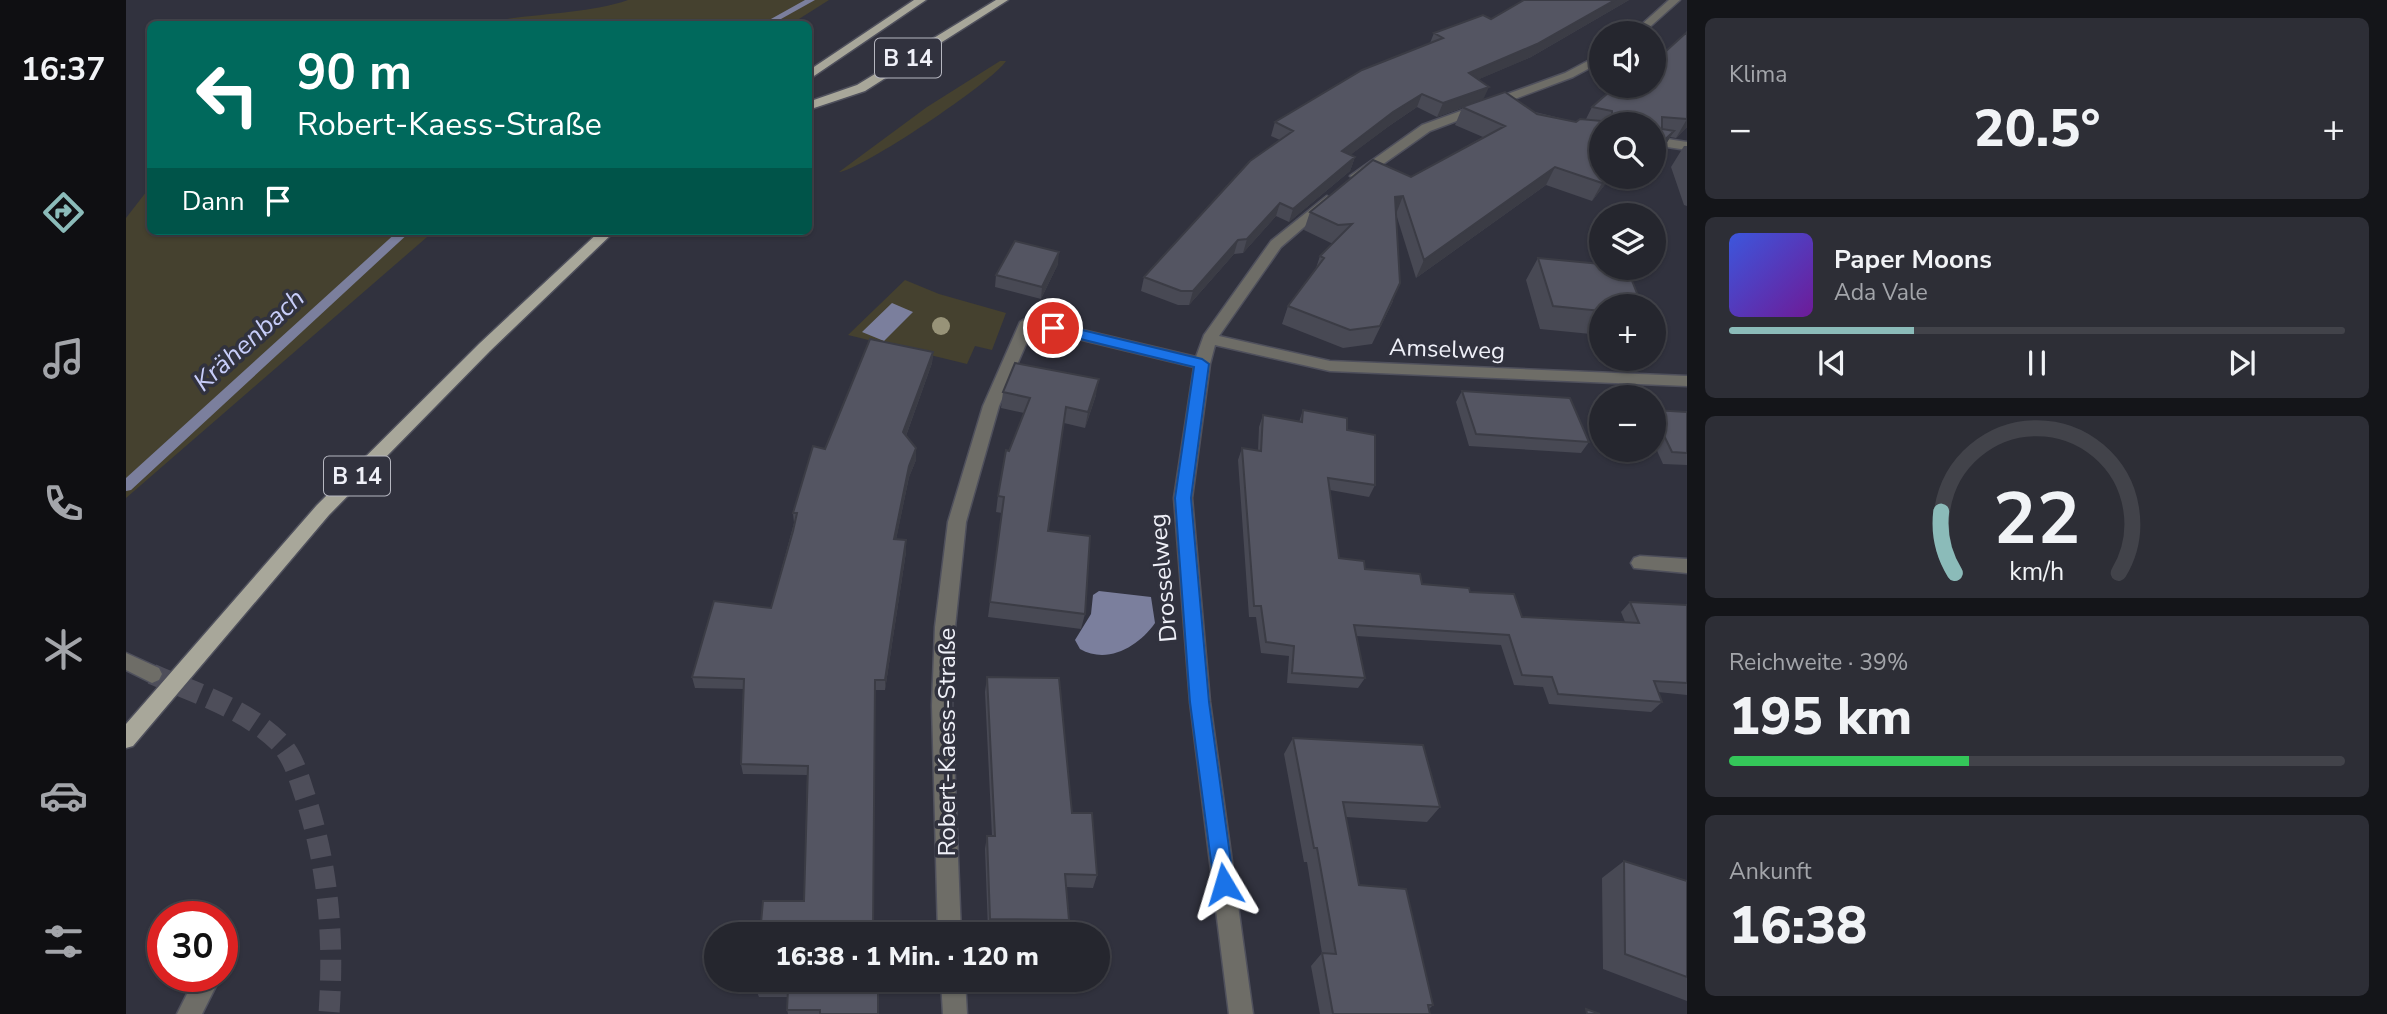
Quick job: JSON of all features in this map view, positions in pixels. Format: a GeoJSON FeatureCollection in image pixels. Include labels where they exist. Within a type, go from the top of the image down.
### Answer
{"type":"FeatureCollection","features":[{"type":"Feature","properties":{"kind":"main road","name":"B 14"},"geometry":{"type":"LineString","coordinates":[[812,74],[921,0]]}},
{"type":"Feature","properties":{"kind":"main road","name":"B 14"},"geometry":{"type":"LineString","coordinates":[[812,105],[860,88],[1003,0]]}},
{"type":"Feature","properties":{"kind":"main road","name":"B 14"},"geometry":{"type":"LineString","coordinates":[[126,739],[323,510],[485,347],[604,235]]}},
{"type":"Feature","properties":{"kind":"street"},"geometry":{"type":"LineString","coordinates":[[1651,21],[1675,0]]}},
{"type":"Feature","properties":{"kind":"street","name":"Drosselweg"},"geometry":{"type":"LineString","coordinates":[[1241,1014],[1200,702],[1183,498],[1202,364],[1209,339],[1276,244],[1343,186],[1426,128],[1509,104],[1589,64]]}},
{"type":"Feature","properties":{"kind":"street"},"geometry":{"type":"LineString","coordinates":[[1666,143],[1687,146]]}},
{"type":"Feature","properties":{"kind":"street","name":"Robert-Kaess-Straße"},"geometry":{"type":"LineString","coordinates":[[950,922],[942,705],[945,627],[957,522],[991,406],[1028,321],[1202,364]]}},
{"type":"Feature","properties":{"kind":"street","name":"Amselweg"},"geometry":{"type":"LineString","coordinates":[[1209,339],[1330,366],[1687,381]]}},
{"type":"Feature","properties":{"kind":"street"},"geometry":{"type":"LineString","coordinates":[[1640,563],[1687,566]]}},
{"type":"Feature","properties":{"kind":"street"},"geometry":{"type":"LineString","coordinates":[[126,661],[152,674]]}},
{"type":"Feature","properties":{"kind":"street"},"geometry":{"type":"LineString","coordinates":[[189,1014],[201,992]]}},
{"type":"Feature","properties":{"kind":"street"},"geometry":{"type":"LineString","coordinates":[[954,992],[955,1014]]}},
{"type":"Feature","properties":{"kind":"shaded area"},"geometry":{"type":"Polygon","coordinates":[[[628,0],[829,0],[796,21],[498,21],[611,5],[628,0]]]}},
{"type":"Feature","properties":{"kind":"shaded area"},"geometry":{"type":"Polygon","coordinates":[[[1000,61],[1006,61],[978,87],[953,105],[898,142],[852,168],[839,172],[927,107],[1000,61]]]}},
{"type":"Feature","properties":{"kind":"shaded area"},"geometry":{"type":"Polygon","coordinates":[[[147,191],[147,235],[429,235],[126,498],[126,218],[147,191]]]}},
{"type":"Feature","properties":{"kind":"shaded area"},"geometry":{"type":"Polygon","coordinates":[[[905,280],[939,294],[1006,313],[992,350],[975,346],[967,364],[848,335],[905,280]]]}},
{"type":"Feature","properties":{"kind":"water"},"geometry":{"type":"Polygon","coordinates":[[[892,303],[913,312],[884,341],[862,332],[892,303]]]}},
{"type":"Feature","properties":{"kind":"water"},"geometry":{"type":"Polygon","coordinates":[[[1099,591],[1151,597],[1155,623],[1132,646],[1122,651],[1101,655],[1080,649],[1075,640],[1091,614],[1093,595],[1099,591]]]}},
{"type":"Feature","properties":{"kind":"building"},"geometry":{"type":"Polygon","coordinates":[[[1524,0],[1615,0],[1537,44],[1469,73],[1489,87],[1443,103],[1422,94],[1393,112],[1342,151],[1355,157],[1293,209],[1280,203],[1247,239],[1238,240],[1193,291],[1181,291],[1144,277],[1250,161],[1293,131],[1275,122],[1362,70],[1443,38],[1434,33],[1483,15],[1491,19],[1524,0]]]}},
{"type":"Feature","properties":{"kind":"building"},"geometry":{"type":"Polygon","coordinates":[[[1687,32],[1687,119],[1666,117],[1666,112],[1612,112],[1592,107],[1602,98],[1666,98],[1666,51],[1687,32]]]}},
{"type":"Feature","properties":{"kind":"building"},"geometry":{"type":"Polygon","coordinates":[[[1505,92],[1537,114],[1576,122],[1580,119],[1589,120],[1589,179],[1555,167],[1424,260],[1403,196],[1395,197],[1400,283],[1380,326],[1350,330],[1288,306],[1324,258],[1320,256],[1352,224],[1338,225],[1310,212],[1373,160],[1411,177],[1505,126],[1462,107],[1505,92]]]}},
{"type":"Feature","properties":{"kind":"building"},"geometry":{"type":"Polygon","coordinates":[[[1666,130],[1674,131],[1666,139],[1666,130]]]}},
{"type":"Feature","properties":{"kind":"building"},"geometry":{"type":"Polygon","coordinates":[[[1015,241],[1059,252],[1042,287],[996,275],[1015,241]]]}},
{"type":"Feature","properties":{"kind":"building"},"geometry":{"type":"Polygon","coordinates":[[[1538,258],[1589,263],[1589,280],[1632,280],[1637,294],[1589,294],[1589,310],[1553,306],[1538,258]]]}},
{"type":"Feature","properties":{"kind":"building"},"geometry":{"type":"Polygon","coordinates":[[[870,339],[933,352],[903,432],[916,448],[909,466],[894,539],[906,540],[885,680],[875,680],[873,922],[761,922],[763,901],[804,901],[808,766],[741,764],[744,679],[692,677],[714,601],[771,608],[793,531],[797,513],[793,513],[813,446],[825,449],[870,339]]]}},
{"type":"Feature","properties":{"kind":"building"},"geometry":{"type":"Polygon","coordinates":[[[1015,363],[1099,379],[1088,412],[1066,407],[1048,531],[1090,536],[1085,614],[990,602],[1004,497],[998,496],[1006,450],[1009,451],[1030,398],[1003,392],[1015,363]]]}},
{"type":"Feature","properties":{"kind":"building"},"geometry":{"type":"Polygon","coordinates":[[[1462,391],[1570,398],[1589,442],[1476,434],[1462,391]]]}},
{"type":"Feature","properties":{"kind":"building"},"geometry":{"type":"Polygon","coordinates":[[[1303,410],[1347,418],[1347,430],[1375,435],[1375,485],[1328,478],[1339,558],[1364,561],[1365,569],[1420,574],[1422,584],[1469,588],[1470,592],[1514,594],[1522,617],[1639,623],[1630,602],[1687,605],[1687,683],[1654,681],[1662,702],[1558,694],[1552,677],[1522,675],[1509,635],[1354,625],[1365,678],[1292,673],[1294,646],[1266,642],[1261,606],[1254,606],[1242,448],[1261,451],[1263,415],[1302,422],[1303,410]]]}},
{"type":"Feature","properties":{"kind":"building"},"geometry":{"type":"Polygon","coordinates":[[[1666,411],[1687,412],[1687,453],[1672,452],[1666,440],[1666,411]]]}},
{"type":"Feature","properties":{"kind":"building"},"geometry":{"type":"Polygon","coordinates":[[[987,677],[1059,678],[1072,813],[1092,813],[1097,875],[1065,874],[1069,920],[990,919],[987,836],[995,836],[987,677]]]}},
{"type":"Feature","properties":{"kind":"building"},"geometry":{"type":"Polygon","coordinates":[[[1293,738],[1423,745],[1440,807],[1343,802],[1359,885],[1406,889],[1433,1005],[1428,1005],[1430,1014],[1333,1014],[1322,953],[1336,954],[1293,738]]]}},
{"type":"Feature","properties":{"kind":"building"},"geometry":{"type":"Polygon","coordinates":[[[1624,861],[1687,881],[1687,977],[1625,954],[1624,861]]]}},
{"type":"Feature","properties":{"kind":"building"},"geometry":{"type":"Polygon","coordinates":[[[788,992],[878,992],[878,1014],[820,1014],[820,1010],[787,1010],[788,992]]]}},
{"type":"Feature","properties":{"kind":"building"},"geometry":{"type":"Polygon","coordinates":[[[1586,1009],[1600,1014],[1587,1014],[1586,1009]]]}},
{"type":"Feature","properties":{"kind":"waterway","name":"Krähenbach"},"geometry":{"type":"LineString","coordinates":[[772,21],[811,0]]}},
{"type":"Feature","properties":{"kind":"waterway","name":"Krähenbach"},"geometry":{"type":"LineString","coordinates":[[126,486],[401,235]]}},
{"type":"Feature","properties":{"kind":"tunnel"},"geometry":{"type":"LineString","coordinates":[[152,674],[250,719],[278,741],[292,761],[314,826],[325,878],[331,959],[329,1014]]}},
{"type":"Feature","properties":{"kind":"route"},"geometry":{"type":"LineString","coordinates":[[1053,328],[1202,364],[1183,498],[1200,702],[1224,884]]}}]}
